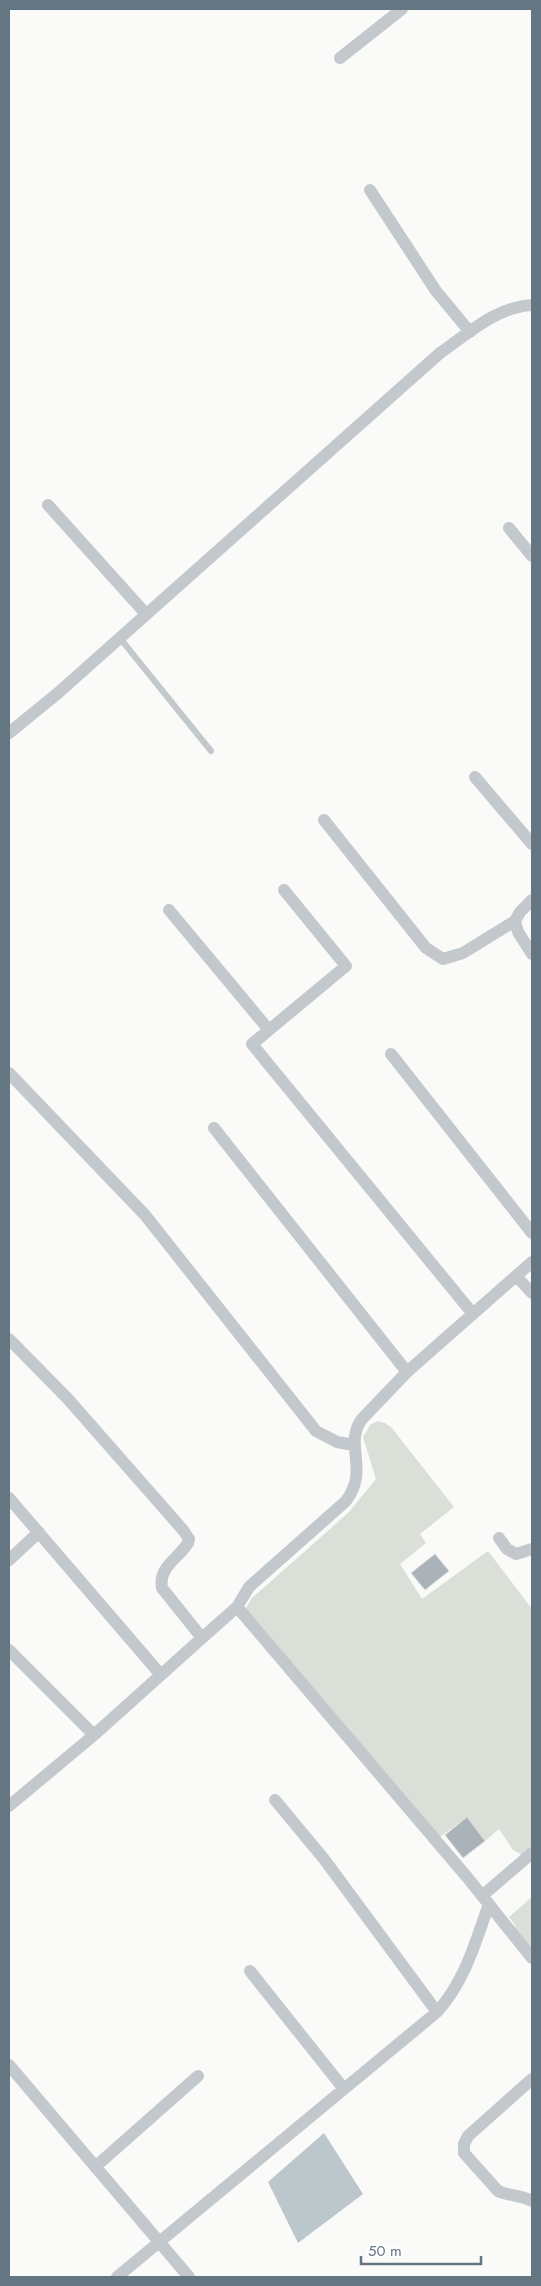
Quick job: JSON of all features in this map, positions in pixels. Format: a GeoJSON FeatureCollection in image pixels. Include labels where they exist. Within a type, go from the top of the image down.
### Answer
{"type":"FeatureCollection","features":[{"type":"Feature","properties":{"kind":"street"},"geometry":{"type":"LineString","coordinates":[[340,58],[402,9]]}},
{"type":"Feature","properties":{"kind":"street"},"geometry":{"type":"LineString","coordinates":[[370,190],[436,291],[470,332]]}},
{"type":"Feature","properties":{"kind":"street"},"geometry":{"type":"LineString","coordinates":[[9,733],[58,693],[440,353],[505,310],[518,306],[532,305]]}},
{"type":"Feature","properties":{"kind":"street"},"geometry":{"type":"LineString","coordinates":[[48,505],[146,614]]}},
{"type":"Feature","properties":{"kind":"street"},"geometry":{"type":"LineString","coordinates":[[509,528],[532,556]]}},
{"type":"Feature","properties":{"kind":"street"},"geometry":{"type":"LineString","coordinates":[[475,777],[532,844]]}},
{"type":"Feature","properties":{"kind":"street"},"geometry":{"type":"LineString","coordinates":[[324,820],[426,948],[443,959],[464,953],[515,921],[520,912],[532,900]]}},
{"type":"Feature","properties":{"kind":"street"},"geometry":{"type":"LineString","coordinates":[[284,890],[346,966],[252,1044],[474,1314]]}},
{"type":"Feature","properties":{"kind":"street"},"geometry":{"type":"LineString","coordinates":[[169,910],[269,1030]]}},
{"type":"Feature","properties":{"kind":"street"},"geometry":{"type":"LineString","coordinates":[[515,921],[518,932],[532,954]]}},
{"type":"Feature","properties":{"kind":"street"},"geometry":{"type":"LineString","coordinates":[[391,1054],[532,1234]]}},
{"type":"Feature","properties":{"kind":"street"},"geometry":{"type":"LineString","coordinates":[[9,1073],[145,1215],[316,1431],[337,1442],[354,1445]]}},
{"type":"Feature","properties":{"kind":"street"},"geometry":{"type":"LineString","coordinates":[[214,1128],[407,1372]]}},
{"type":"Feature","properties":{"kind":"street"},"geometry":{"type":"LineString","coordinates":[[9,1806],[94,1735],[202,1638],[236,1607],[249,1587],[338,1508],[352,1493],[358,1470],[354,1445],[358,1424],[407,1372],[532,1262]]}},
{"type":"Feature","properties":{"kind":"street"},"geometry":{"type":"LineString","coordinates":[[516,1276],[532,1293]]}},
{"type":"Feature","properties":{"kind":"street"},"geometry":{"type":"LineString","coordinates":[[9,1339],[68,1399],[183,1530],[188,1543],[164,1569],[161,1582],[162,1588],[202,1638]]}},
{"type":"Feature","properties":{"kind":"street"},"geometry":{"type":"LineString","coordinates":[[9,1498],[161,1674]]}},
{"type":"Feature","properties":{"kind":"street"},"geometry":{"type":"LineString","coordinates":[[9,1560],[39,1532]]}},
{"type":"Feature","properties":{"kind":"street"},"geometry":{"type":"LineString","coordinates":[[499,1538],[507,1549],[516,1554],[532,1549]]}},
{"type":"Feature","properties":{"kind":"street"},"geometry":{"type":"LineString","coordinates":[[236,1607],[486,1900],[532,1958]]}},
{"type":"Feature","properties":{"kind":"street"},"geometry":{"type":"LineString","coordinates":[[9,1650],[94,1735]]}},
{"type":"Feature","properties":{"kind":"street"},"geometry":{"type":"LineString","coordinates":[[275,1800],[324,1859],[437,2012]]}},
{"type":"Feature","properties":{"kind":"street"},"geometry":{"type":"LineString","coordinates":[[117,2277],[437,2012],[452,1996],[462,1977],[486,1900],[532,1853]]}},
{"type":"Feature","properties":{"kind":"street"},"geometry":{"type":"LineString","coordinates":[[250,1971],[344,2089]]}},
{"type":"Feature","properties":{"kind":"street"},"geometry":{"type":"LineString","coordinates":[[9,2065],[189,2277]]}},
{"type":"Feature","properties":{"kind":"street"},"geometry":{"type":"LineString","coordinates":[[95,2168],[198,2076]]}},
{"type":"Feature","properties":{"kind":"street"},"geometry":{"type":"LineString","coordinates":[[532,2079],[468,2136],[464,2144],[464,2153],[498,2191],[505,2194],[524,2196],[532,2200]]}},
{"type":"Feature","properties":{"kind":"lane"},"geometry":{"type":"LineString","coordinates":[[119,638],[211,751]]}},
{"type":"Feature","properties":{"kind":"shaded area"},"geometry":{"type":"Polygon","coordinates":[[[378,1421],[391,1427],[454,1507],[420,1534],[426,1543],[400,1564],[422,1599],[488,1551],[532,1609],[532,1856],[529,1859],[513,1850],[499,1829],[485,1841],[467,1817],[440,1837],[245,1609],[252,1598],[348,1513],[376,1479],[363,1437],[371,1424],[378,1421]]]}},
{"type":"Feature","properties":{"kind":"shaded area"},"geometry":{"type":"Polygon","coordinates":[[[532,1897],[532,1952],[512,1929],[516,1926],[509,1917],[532,1897]]]}},
{"type":"Feature","properties":{"kind":"shaded area"},"geometry":{"type":"Polygon","coordinates":[[[324,2133],[363,2194],[298,2243],[268,2182],[324,2133]]]}},
{"type":"Feature","properties":{"kind":"building"},"geometry":{"type":"Polygon","coordinates":[[[435,1554],[449,1571],[425,1590],[411,1573],[435,1554]]]}},
{"type":"Feature","properties":{"kind":"building"},"geometry":{"type":"Polygon","coordinates":[[[467,1817],[485,1841],[463,1858],[445,1835],[467,1817]]]}}]}
